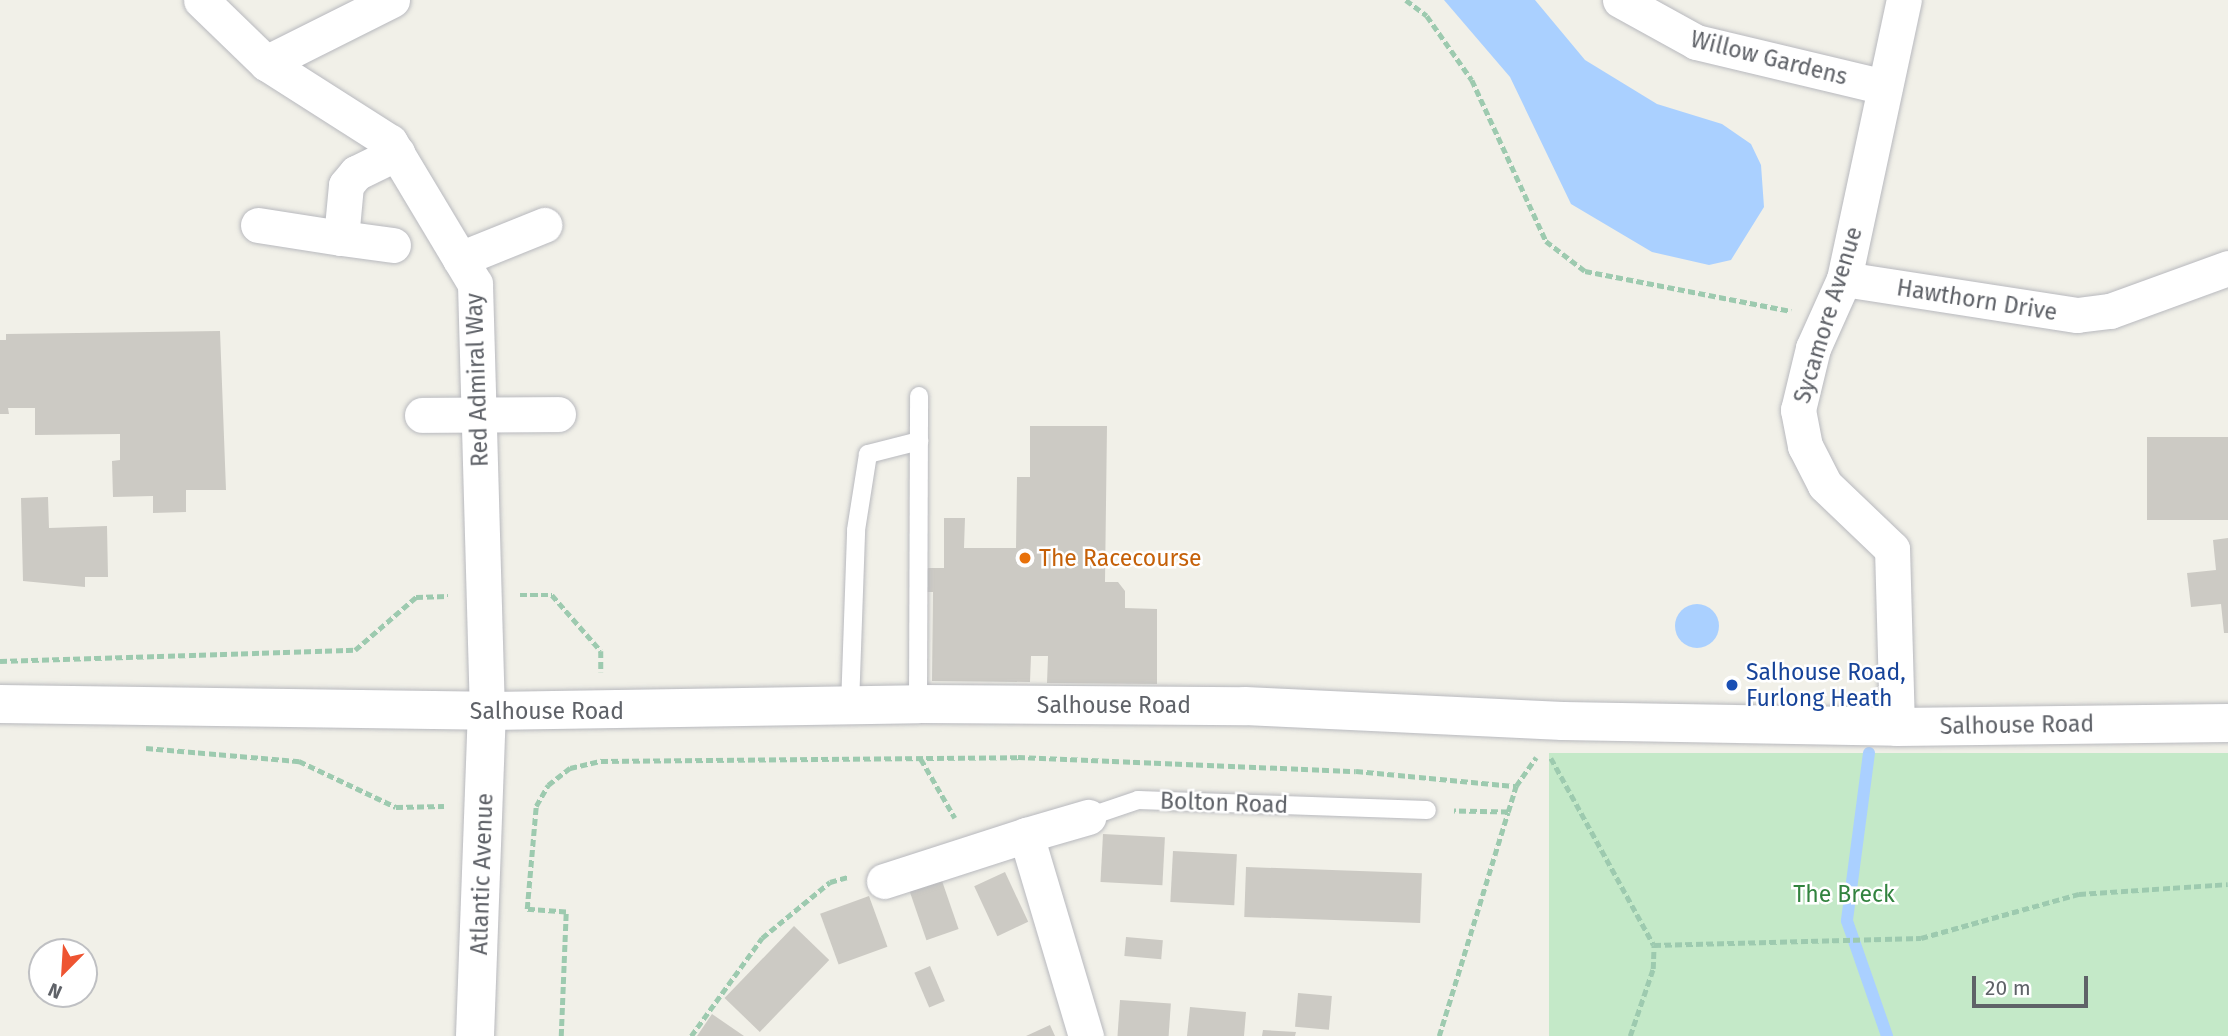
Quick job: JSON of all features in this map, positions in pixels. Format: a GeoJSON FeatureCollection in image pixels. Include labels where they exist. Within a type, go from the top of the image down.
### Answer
{"type":"FeatureCollection","features":[{"type":"Feature","properties":{"kind":"street","name":"Red Admiral Way"},"geometry":{"type":"LineString","coordinates":[[201,0],[266,63],[390,142],[475,284],[487,711]]}},
{"type":"Feature","properties":{"kind":"street"},"geometry":{"type":"LineString","coordinates":[[266,63],[392,0]]}},
{"type":"Feature","properties":{"kind":"street","name":"Willow Gardens"},"geometry":{"type":"LineString","coordinates":[[1620,0],[1696,43],[1885,87]]}},
{"type":"Feature","properties":{"kind":"street","name":"Sycamore Avenue"},"geometry":{"type":"LineString","coordinates":[[1897,727],[1892,549],[1825,485],[1805,446],[1798,410],[1826,317],[1844,279],[1904,0]]}},
{"type":"Feature","properties":{"kind":"street"},"geometry":{"type":"LineString","coordinates":[[341,238],[346,185],[356,173],[397,153]]}},
{"type":"Feature","properties":{"kind":"street"},"geometry":{"type":"LineString","coordinates":[[258,225],[393,245]]}},
{"type":"Feature","properties":{"kind":"street"},"geometry":{"type":"LineString","coordinates":[[460,259],[544,225]]}},
{"type":"Feature","properties":{"kind":"street","name":"Hawthorn Drive"},"geometry":{"type":"LineString","coordinates":[[1844,279],[2077,315],[2110,311],[2228,268]]}},
{"type":"Feature","properties":{"kind":"street"},"geometry":{"type":"LineString","coordinates":[[422,415],[558,414]]}},
{"type":"Feature","properties":{"kind":"street","name":"Salhouse Road"},"geometry":{"type":"LineString","coordinates":[[0,704],[487,711],[918,704],[1245,706],[1556,737],[1897,727],[2228,723]]}},
{"type":"Feature","properties":{"kind":"street","name":"Atlantic Avenue"},"geometry":{"type":"LineString","coordinates":[[475,1036],[487,711]]}},
{"type":"Feature","properties":{"kind":"street","name":"Bolton Road"},"geometry":{"type":"LineString","coordinates":[[884,881],[1088,817]]}},
{"type":"Feature","properties":{"kind":"street"},"geometry":{"type":"LineString","coordinates":[[1026,835],[1086,1036]]}},
{"type":"Feature","properties":{"kind":"lane"},"geometry":{"type":"LineString","coordinates":[[918,704],[919,396]]}},
{"type":"Feature","properties":{"kind":"lane"},"geometry":{"type":"LineString","coordinates":[[850,706],[856,530],[867,454],[919,441]]}},
{"type":"Feature","properties":{"kind":"lane","name":"Bolton Road"},"geometry":{"type":"LineString","coordinates":[[1088,817],[1138,800],[1427,810]]}},
{"type":"Feature","properties":{"kind":"path"},"geometry":{"type":"LineString","coordinates":[[1406,0],[1427,16],[1472,80],[1545,240],[1585,271],[1666,290],[1826,317]]}},
{"type":"Feature","properties":{"kind":"path"},"geometry":{"type":"LineString","coordinates":[[552,595],[601,651]]}},
{"type":"Feature","properties":{"kind":"path"},"geometry":{"type":"LineString","coordinates":[[0,661],[355,650],[416,597]]}},
{"type":"Feature","properties":{"kind":"path"},"geometry":{"type":"LineString","coordinates":[[1439,1036],[1516,786],[1556,737],[1654,945],[1653,969],[1630,1036]]}},
{"type":"Feature","properties":{"kind":"path"},"geometry":{"type":"LineString","coordinates":[[138,748],[299,761],[396,807]]}},
{"type":"Feature","properties":{"kind":"path"},"geometry":{"type":"LineString","coordinates":[[561,1036],[566,912],[527,909],[536,807],[548,785],[570,768],[601,761],[921,758],[1356,771],[1516,786]]}},
{"type":"Feature","properties":{"kind":"path"},"geometry":{"type":"LineString","coordinates":[[921,758],[975,852]]}},
{"type":"Feature","properties":{"kind":"path"},"geometry":{"type":"LineString","coordinates":[[1427,810],[1508,812]]}},
{"type":"Feature","properties":{"kind":"path"},"geometry":{"type":"LineString","coordinates":[[691,1036],[762,938],[830,882],[875,869],[884,881]]}},
{"type":"Feature","properties":{"kind":"path"},"geometry":{"type":"LineString","coordinates":[[1654,945],[1921,938],[2080,894],[2228,884]]}},
{"type":"Feature","properties":{"kind":"green space","name":"The Breck"},"geometry":{"type":"Polygon","coordinates":[[[1549,753],[2228,753],[2228,1036],[1549,1036],[1549,753]]]}},
{"type":"Feature","properties":{"kind":"water"},"geometry":{"type":"Polygon","coordinates":[[[1444,0],[1535,0],[1585,60],[1657,104],[1722,124],[1751,144],[1761,165],[1764,207],[1731,260],[1709,265],[1652,252],[1571,204],[1510,77],[1444,0]]]}},
{"type":"Feature","properties":{"kind":"water"},"geometry":{"type":"Polygon","coordinates":[[[1697,604],[1706,605],[1713,610],[1718,617],[1718,635],[1713,642],[1706,647],[1697,648],[1688,647],[1681,642],[1676,635],[1675,626],[1676,617],[1681,610],[1688,605],[1697,604]]]}},
{"type":"Feature","properties":{"kind":"building"},"geometry":{"type":"Polygon","coordinates":[[[220,331],[226,490],[186,490],[186,512],[153,513],[153,496],[113,497],[112,461],[120,460],[120,434],[35,435],[35,408],[8,408],[9,414],[0,414],[0,340],[6,340],[6,334],[220,331]]]}},
{"type":"Feature","properties":{"kind":"building","name":"The Racecourse"},"geometry":{"type":"Polygon","coordinates":[[[1030,426],[1107,426],[1105,582],[1118,582],[1125,591],[1125,608],[1157,609],[1157,684],[1047,683],[1048,656],[1031,656],[1030,682],[932,681],[933,592],[923,592],[923,568],[944,568],[944,518],[965,518],[964,548],[1016,548],[1017,477],[1030,477],[1030,426]]]}},
{"type":"Feature","properties":{"kind":"building"},"geometry":{"type":"Polygon","coordinates":[[[2147,437],[2228,437],[2228,520],[2147,520],[2147,437]]]}},
{"type":"Feature","properties":{"kind":"building"},"geometry":{"type":"Polygon","coordinates":[[[48,497],[49,528],[107,526],[108,577],[85,577],[85,587],[23,581],[21,498],[48,497]]]}},
{"type":"Feature","properties":{"kind":"building"},"geometry":{"type":"Polygon","coordinates":[[[2228,538],[2228,633],[2224,633],[2221,604],[2191,607],[2187,573],[2216,570],[2213,540],[2228,538]]]}},
{"type":"Feature","properties":{"kind":"building"},"geometry":{"type":"Polygon","coordinates":[[[1103,834],[1165,837],[1162,885],[1100,882],[1103,834]]]}},
{"type":"Feature","properties":{"kind":"building"},"geometry":{"type":"Polygon","coordinates":[[[1173,851],[1237,854],[1234,905],[1170,902],[1173,851]]]}},
{"type":"Feature","properties":{"kind":"building"},"geometry":{"type":"Polygon","coordinates":[[[1246,867],[1422,873],[1420,923],[1244,917],[1246,867]]]}},
{"type":"Feature","properties":{"kind":"building"},"geometry":{"type":"Polygon","coordinates":[[[1005,872],[1028,922],[997,936],[974,886],[1005,872]]]}},
{"type":"Feature","properties":{"kind":"building"},"geometry":{"type":"Polygon","coordinates":[[[941,878],[959,929],[926,940],[909,889],[941,878]]]}},
{"type":"Feature","properties":{"kind":"building"},"geometry":{"type":"Polygon","coordinates":[[[869,896],[887,947],[839,965],[820,914],[869,896]]]}},
{"type":"Feature","properties":{"kind":"building"},"geometry":{"type":"Polygon","coordinates":[[[794,926],[829,960],[760,1032],[725,998],[794,926]]]}},
{"type":"Feature","properties":{"kind":"building"},"geometry":{"type":"Polygon","coordinates":[[[1126,937],[1163,940],[1161,959],[1124,956],[1126,937]]]}},
{"type":"Feature","properties":{"kind":"building"},"geometry":{"type":"Polygon","coordinates":[[[930,966],[945,1001],[929,1008],[914,973],[930,966]]]}},
{"type":"Feature","properties":{"kind":"building"},"geometry":{"type":"Polygon","coordinates":[[[1298,993],[1332,996],[1329,1030],[1295,1027],[1298,993]]]}},
{"type":"Feature","properties":{"kind":"building"},"geometry":{"type":"Polygon","coordinates":[[[1120,1000],[1171,1004],[1169,1036],[1117,1036],[1120,1000]]]}},
{"type":"Feature","properties":{"kind":"building"},"geometry":{"type":"Polygon","coordinates":[[[1190,1007],[1246,1012],[1244,1036],[1187,1036],[1190,1007]]]}},
{"type":"Feature","properties":{"kind":"building"},"geometry":{"type":"Polygon","coordinates":[[[712,1014],[744,1036],[697,1036],[712,1014]]]}},
{"type":"Feature","properties":{"kind":"building"},"geometry":{"type":"Polygon","coordinates":[[[1050,1025],[1055,1036],[1026,1036],[1050,1025]]]}},
{"type":"Feature","properties":{"kind":"building"},"geometry":{"type":"Polygon","coordinates":[[[1263,1030],[1296,1032],[1295,1036],[1262,1036],[1263,1030]]]}},
{"type":"Feature","properties":{"kind":"waterway"},"geometry":{"type":"LineString","coordinates":[[1869,753],[1847,921],[1887,1036]]}},
{"type":"Feature","properties":{"kind":"place","name":"The Racecourse"},"geometry":{"type":"Point","coordinates":[1025,558]}},
{"type":"Feature","properties":{"kind":"place","name":"Salhouse Road, Furlong Heath"},"geometry":{"type":"Point","coordinates":[1732,685]}}]}
